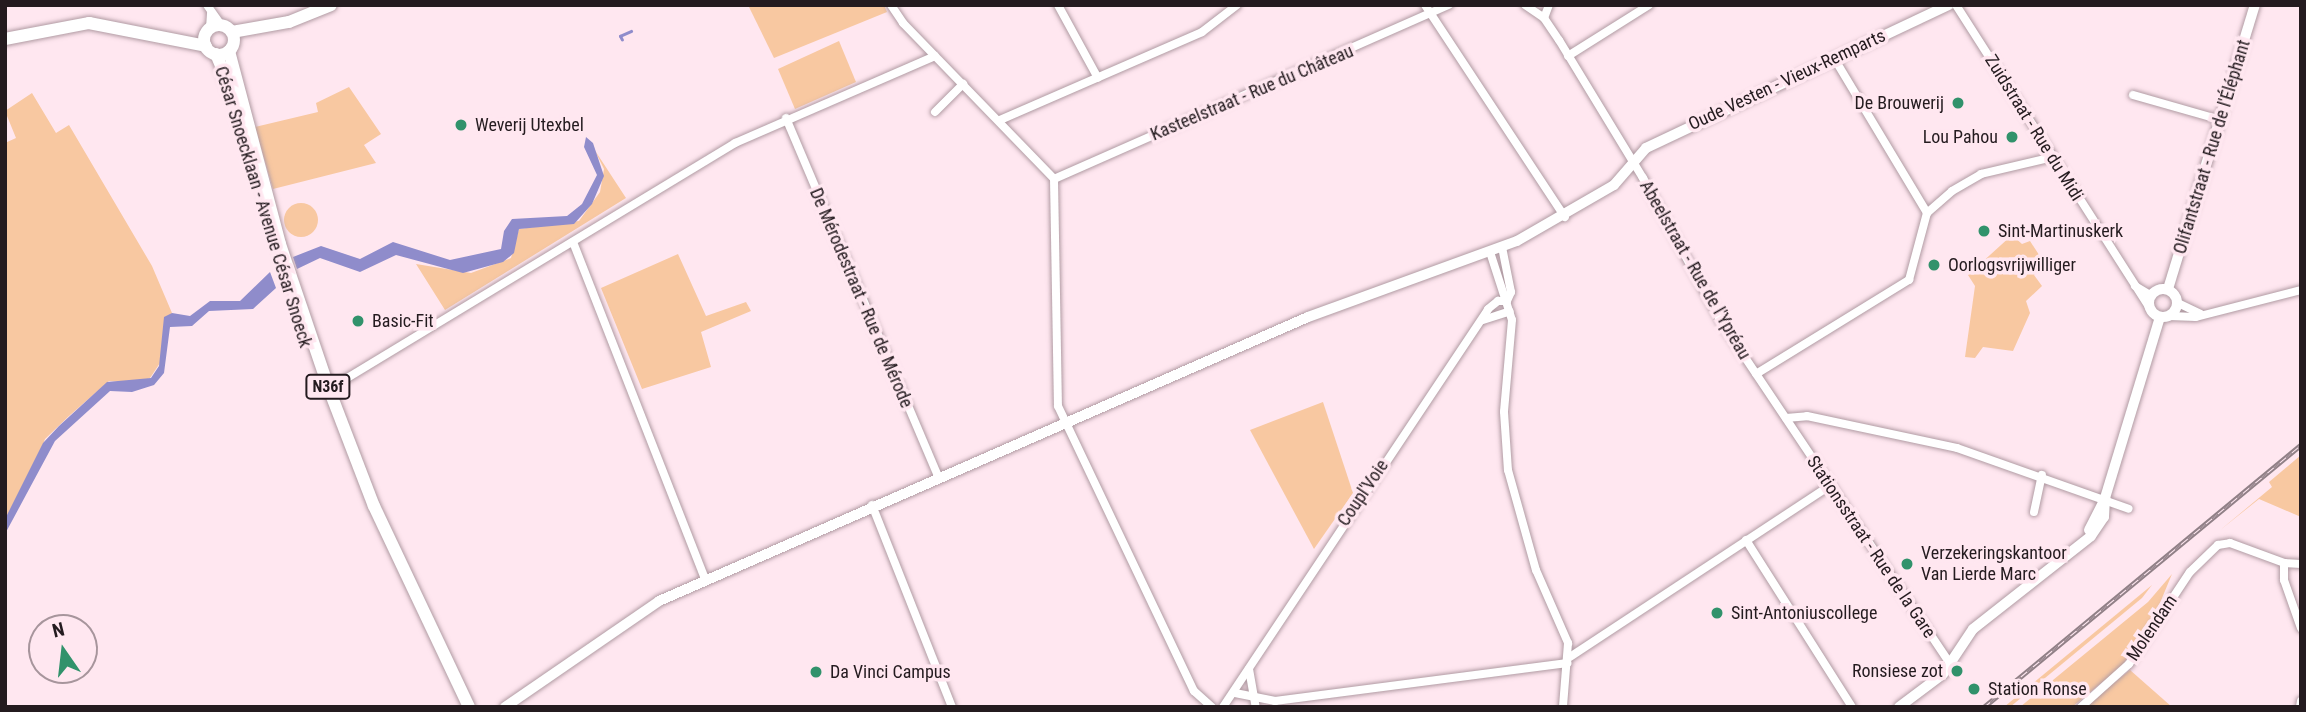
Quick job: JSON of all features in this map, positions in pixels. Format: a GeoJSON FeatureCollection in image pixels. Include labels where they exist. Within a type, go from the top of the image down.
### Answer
{"type":"FeatureCollection","features":[{"type":"Feature","properties":{"kind":"main road"},"geometry":{"type":"LineString","coordinates":[[5,39],[83,23],[190,41],[219,39],[302,19],[331,5]]}},
{"type":"Feature","properties":{"kind":"main road","name":"César Snoecklaan - Avenue César Snoeck"},"geometry":{"type":"LineString","coordinates":[[219,39],[280,244],[328,389],[374,506],[469,707]]}},
{"type":"Feature","properties":{"kind":"main road","name":"César Snoecklaan - Avenue César Snoeck"},"geometry":{"type":"LineString","coordinates":[[219,39],[276,254],[333,422],[372,518],[460,707]]}},
{"type":"Feature","properties":{"kind":"street"},"geometry":{"type":"LineString","coordinates":[[1058,5],[1097,78]]}},
{"type":"Feature","properties":{"kind":"street"},"geometry":{"type":"LineString","coordinates":[[1000,120],[1202,32],[1237,5]]}},
{"type":"Feature","properties":{"kind":"street"},"geometry":{"type":"LineString","coordinates":[[1424,5],[1433,14],[1565,217]]}},
{"type":"Feature","properties":{"kind":"street","name":"Kasteelstraat - Rue du Château"},"geometry":{"type":"LineString","coordinates":[[1054,179],[1449,5]]}},
{"type":"Feature","properties":{"kind":"street"},"geometry":{"type":"LineString","coordinates":[[1525,5],[1544,18],[1549,5]]}},
{"type":"Feature","properties":{"kind":"street"},"geometry":{"type":"LineString","coordinates":[[1568,56],[1649,5]]}},
{"type":"Feature","properties":{"kind":"street","name":"Oude Vesten - Vieux-Remparts"},"geometry":{"type":"LineString","coordinates":[[505,707],[624,621],[705,579],[1308,317],[1433,275],[1502,247],[1565,217],[1614,185],[1634,166],[1646,148],[1950,5]]}},
{"type":"Feature","properties":{"kind":"street","name":"Zuidstraat - Rue du Midi"},"geometry":{"type":"LineString","coordinates":[[1956,5],[2150,309]]}},
{"type":"Feature","properties":{"kind":"street","name":"Olifantstraat - Rue de l'Éléphant"},"geometry":{"type":"LineString","coordinates":[[2168,289],[2255,5]]}},
{"type":"Feature","properties":{"kind":"street"},"geometry":{"type":"LineString","coordinates":[[895,6],[935,56],[1000,120],[1054,179],[1058,406],[1194,691],[1212,707]]}},
{"type":"Feature","properties":{"kind":"street"},"geometry":{"type":"LineString","coordinates":[[209,9],[219,39]]}},
{"type":"Feature","properties":{"kind":"street","name":"Abeelstraat - Rue de l'Ypréau"},"geometry":{"type":"LineString","coordinates":[[1544,18],[1634,166],[1720,320],[1786,418]]}},
{"type":"Feature","properties":{"kind":"street"},"geometry":{"type":"LineString","coordinates":[[328,389],[735,143],[786,118],[935,56]]}},
{"type":"Feature","properties":{"kind":"street"},"geometry":{"type":"LineString","coordinates":[[1834,58],[1927,213]]}},
{"type":"Feature","properties":{"kind":"street"},"geometry":{"type":"LineString","coordinates":[[935,112],[963,84]]}},
{"type":"Feature","properties":{"kind":"street"},"geometry":{"type":"LineString","coordinates":[[2133,95],[2221,120]]}},
{"type":"Feature","properties":{"kind":"street","name":"De Mérodestraat - Rue de Mérode"},"geometry":{"type":"LineString","coordinates":[[786,118],[938,476]]}},
{"type":"Feature","properties":{"kind":"street"},"geometry":{"type":"LineString","coordinates":[[1756,373],[1914,275],[1927,213],[1980,174],[2053,157]]}},
{"type":"Feature","properties":{"kind":"street"},"geometry":{"type":"LineString","coordinates":[[573,242],[705,579]]}},
{"type":"Feature","properties":{"kind":"street"},"geometry":{"type":"LineString","coordinates":[[1502,247],[1511,292],[1507,300]]}},
{"type":"Feature","properties":{"kind":"street"},"geometry":{"type":"LineString","coordinates":[[1490,252],[1501,296],[1507,300],[1510,311],[1504,412],[1508,470],[1527,542],[1569,660],[1563,707]]}},
{"type":"Feature","properties":{"kind":"street","name":"Zuidstraat - Rue du Midi"},"geometry":{"type":"LineString","coordinates":[[2135,286],[2150,295]]}},
{"type":"Feature","properties":{"kind":"street"},"geometry":{"type":"LineString","coordinates":[[2201,314],[2178,303],[2168,289],[2150,295],[2150,309],[2165,317],[2201,314],[2301,290]]}},
{"type":"Feature","properties":{"kind":"street","name":"Coupl'Voie"},"geometry":{"type":"LineString","coordinates":[[1223,707],[1236,693],[1248,668],[1493,304],[1507,300]]}},
{"type":"Feature","properties":{"kind":"street"},"geometry":{"type":"LineString","coordinates":[[1899,707],[1935,682],[1969,633],[2084,540],[2103,520],[2105,498],[2165,317],[2178,303]]}},
{"type":"Feature","properties":{"kind":"street"},"geometry":{"type":"LineString","coordinates":[[1483,320],[1510,311]]}},
{"type":"Feature","properties":{"kind":"street"},"geometry":{"type":"LineString","coordinates":[[1786,418],[1807,416],[1957,448],[2042,475],[2129,509]]}},
{"type":"Feature","properties":{"kind":"street","name":"Stationsstraat - Rue de la Gare"},"geometry":{"type":"LineString","coordinates":[[1786,418],[1950,664]]}},
{"type":"Feature","properties":{"kind":"street"},"geometry":{"type":"LineString","coordinates":[[2034,512],[2042,475]]}},
{"type":"Feature","properties":{"kind":"street"},"geometry":{"type":"LineString","coordinates":[[1236,693],[1275,701],[1372,691],[1569,660],[1829,486]]}},
{"type":"Feature","properties":{"kind":"street"},"geometry":{"type":"LineString","coordinates":[[872,505],[952,707]]}},
{"type":"Feature","properties":{"kind":"street"},"geometry":{"type":"LineString","coordinates":[[1746,540],[1852,707]]}},
{"type":"Feature","properties":{"kind":"street","name":"Molendam"},"geometry":{"type":"LineString","coordinates":[[2081,707],[2129,664],[2190,572],[2218,545],[2230,542],[2284,563]]}},
{"type":"Feature","properties":{"kind":"street"},"geometry":{"type":"LineString","coordinates":[[2301,564],[2284,563],[2284,580],[2301,628]]}},
{"type":"Feature","properties":{"kind":"street"},"geometry":{"type":"LineString","coordinates":[[1248,668],[1256,707]]}},
{"type":"Feature","properties":{"kind":"street"},"geometry":{"type":"LineString","coordinates":[[2300,707],[2301,701]]}},
{"type":"Feature","properties":{"kind":"shaded area"},"geometry":{"type":"Polygon","coordinates":[[[748,5],[884,5],[887,12],[774,58],[748,5]]]}},
{"type":"Feature","properties":{"kind":"shaded area"},"geometry":{"type":"Polygon","coordinates":[[[839,41],[856,82],[795,109],[778,69],[839,41]]]}},
{"type":"Feature","properties":{"kind":"shaded area"},"geometry":{"type":"Polygon","coordinates":[[[349,87],[381,134],[364,145],[376,163],[273,189],[255,127],[318,112],[316,103],[349,87]]]}},
{"type":"Feature","properties":{"kind":"shaded area"},"geometry":{"type":"Polygon","coordinates":[[[32,93],[56,133],[69,125],[152,266],[172,313],[164,357],[150,378],[139,383],[109,381],[45,439],[32,475],[5,519],[5,143],[16,138],[5,111],[32,93]]]}},
{"type":"Feature","properties":{"kind":"shaded area"},"geometry":{"type":"Polygon","coordinates":[[[586,137],[593,143],[604,176],[592,204],[574,224],[519,229],[514,253],[503,262],[463,273],[396,255],[360,272],[320,258],[297,269],[293,257],[321,246],[360,259],[393,242],[450,260],[501,249],[504,231],[512,219],[567,216],[582,204],[597,175],[584,147],[586,137]]]}},
{"type":"Feature","properties":{"kind":"shaded area"},"geometry":{"type":"Polygon","coordinates":[[[594,149],[626,198],[445,310],[416,264],[471,273],[511,258],[519,229],[579,221],[600,192],[604,169],[594,149]]]}},
{"type":"Feature","properties":{"kind":"shaded area"},"geometry":{"type":"Polygon","coordinates":[[[301,203],[313,208],[318,220],[313,232],[301,237],[289,232],[284,220],[289,208],[301,203]]]}},
{"type":"Feature","properties":{"kind":"shaded area"},"geometry":{"type":"Polygon","coordinates":[[[2012,235],[2022,244],[2030,241],[2045,264],[2034,275],[2042,286],[2026,301],[2030,313],[2013,351],[1983,347],[1975,358],[1965,357],[1975,286],[1968,275],[2012,235]]]}},
{"type":"Feature","properties":{"kind":"shaded area"},"geometry":{"type":"Polygon","coordinates":[[[678,254],[706,316],[746,302],[751,311],[701,332],[711,367],[642,389],[601,288],[678,254]]]}},
{"type":"Feature","properties":{"kind":"shaded area"},"geometry":{"type":"Polygon","coordinates":[[[270,272],[276,288],[253,309],[209,311],[192,326],[170,327],[164,373],[154,385],[132,392],[110,391],[55,441],[5,534],[5,519],[43,443],[107,382],[151,378],[159,366],[164,317],[172,313],[190,316],[210,301],[240,301],[270,272]]]}},
{"type":"Feature","properties":{"kind":"shaded area"},"geometry":{"type":"Polygon","coordinates":[[[1323,402],[1353,493],[1314,549],[1250,430],[1323,402]]]}},
{"type":"Feature","properties":{"kind":"shaded area"},"geometry":{"type":"Polygon","coordinates":[[[2301,455],[2301,517],[2259,499],[2219,531],[2272,487],[2269,482],[2301,455]]]}},
{"type":"Feature","properties":{"kind":"shaded area"},"geometry":{"type":"Polygon","coordinates":[[[2172,574],[2155,615],[2122,666],[2072,707],[2020,707],[2148,602],[2172,574]]]}},
{"type":"Feature","properties":{"kind":"shaded area"},"geometry":{"type":"Polygon","coordinates":[[[2152,585],[2142,598],[2010,707],[2004,707],[2152,585]]]}},
{"type":"Feature","properties":{"kind":"shaded area"},"geometry":{"type":"Polygon","coordinates":[[[2130,670],[2172,707],[2084,707],[2130,670]]]}},
{"type":"Feature","properties":{"kind":"waterway"},"geometry":{"type":"LineString","coordinates":[[622,40],[620,36],[631,31]]}},
{"type":"Feature","properties":{"kind":"railway"},"geometry":{"type":"LineString","coordinates":[[1984,707],[2301,445]]}},
{"type":"Feature","properties":{"kind":"place","name":"De Brouwerij"},"geometry":{"type":"Point","coordinates":[1958,103]}},
{"type":"Feature","properties":{"kind":"place","name":"Weverij Utexbel"},"geometry":{"type":"Point","coordinates":[461,125]}},
{"type":"Feature","properties":{"kind":"place","name":"Lou Pahou"},"geometry":{"type":"Point","coordinates":[2012,137]}},
{"type":"Feature","properties":{"kind":"place","name":"Sint-Martinuskerk"},"geometry":{"type":"Point","coordinates":[1984,231]}},
{"type":"Feature","properties":{"kind":"place","name":"Oorlogsvrijwilliger"},"geometry":{"type":"Point","coordinates":[1934,265]}},
{"type":"Feature","properties":{"kind":"place","name":"Basic-Fit"},"geometry":{"type":"Point","coordinates":[358,321]}},
{"type":"Feature","properties":{"kind":"place","name":"Verzekeringskantoor Van Lierde Marc"},"geometry":{"type":"Point","coordinates":[1907,564]}},
{"type":"Feature","properties":{"kind":"place","name":"Sint-Antoniuscollege"},"geometry":{"type":"Point","coordinates":[1717,613]}},
{"type":"Feature","properties":{"kind":"place","name":"Ronsiese zot"},"geometry":{"type":"Point","coordinates":[1957,671]}},
{"type":"Feature","properties":{"kind":"place","name":"Da Vinci Campus"},"geometry":{"type":"Point","coordinates":[816,672]}},
{"type":"Feature","properties":{"kind":"place","name":"Station Ronse"},"geometry":{"type":"Point","coordinates":[1974,689]}}]}
